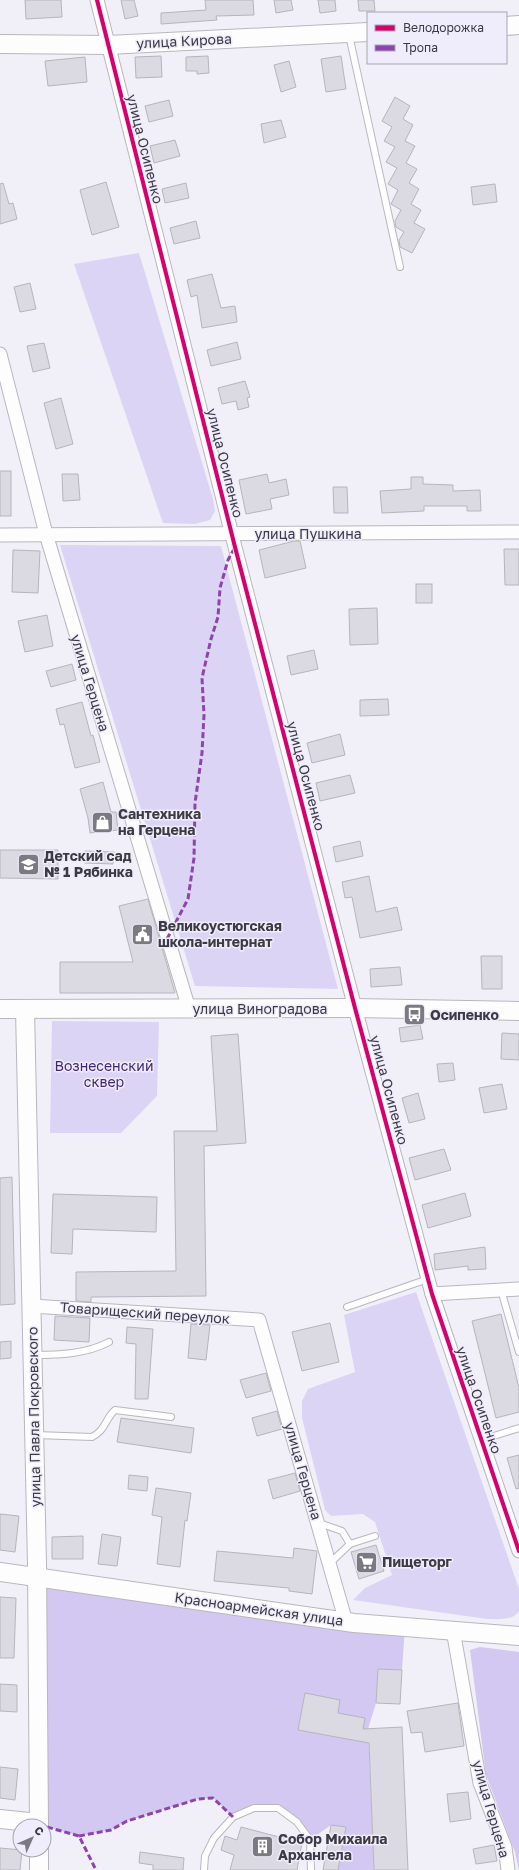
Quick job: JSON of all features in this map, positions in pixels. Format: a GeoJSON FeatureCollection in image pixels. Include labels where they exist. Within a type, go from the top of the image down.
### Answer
{"type":"FeatureCollection","features":[{"type":"Feature","properties":{"kind":"street","name":"улица Осипенко"},"geometry":{"type":"LineString","coordinates":[[97,0],[232,534],[355,1008],[432,1294],[519,1551]]}},
{"type":"Feature","properties":{"kind":"street"},"geometry":{"type":"LineString","coordinates":[[507,26],[519,25]]}},
{"type":"Feature","properties":{"kind":"street","name":"улица Кирова"},"geometry":{"type":"LineString","coordinates":[[0,44],[108,45],[367,32]]}},
{"type":"Feature","properties":{"kind":"street","name":"улица Герцена"},"geometry":{"type":"LineString","coordinates":[[0,354],[46,534],[189,1009]]}},
{"type":"Feature","properties":{"kind":"street","name":"улица Пушкина"},"geometry":{"type":"LineString","coordinates":[[0,535],[519,532]]}},
{"type":"Feature","properties":{"kind":"street","name":"улица Виноградова"},"geometry":{"type":"LineString","coordinates":[[0,1009],[355,1008],[519,1011]]}},
{"type":"Feature","properties":{"kind":"street","name":"улица Павла Покровского"},"geometry":{"type":"LineString","coordinates":[[25,1009],[37,1576],[39,1818]]}},
{"type":"Feature","properties":{"kind":"street"},"geometry":{"type":"LineString","coordinates":[[432,1294],[519,1289]]}},
{"type":"Feature","properties":{"kind":"street","name":"Товарищеский переулок"},"geometry":{"type":"LineString","coordinates":[[31,1306],[259,1320]]}},
{"type":"Feature","properties":{"kind":"street","name":"улица Герцена"},"geometry":{"type":"LineString","coordinates":[[259,1320],[319,1523],[346,1622]]}},
{"type":"Feature","properties":{"kind":"street","name":"Красноармейская улица"},"geometry":{"type":"LineString","coordinates":[[0,1572],[37,1576],[346,1622],[519,1636]]}},
{"type":"Feature","properties":{"kind":"street","name":"улица Герцена"},"geometry":{"type":"LineString","coordinates":[[453,1630],[480,1783],[505,1847],[508,1870]]}},
{"type":"Feature","properties":{"kind":"street"},"geometry":{"type":"LineString","coordinates":[[0,1819],[12,1821]]}},
{"type":"Feature","properties":{"kind":"street"},"geometry":{"type":"LineString","coordinates":[[39,1858],[39,1870]]}},
{"type":"Feature","properties":{"kind":"lane"},"geometry":{"type":"LineString","coordinates":[[349,33],[400,267]]}},
{"type":"Feature","properties":{"kind":"lane"},"geometry":{"type":"LineString","coordinates":[[347,1307],[428,1279]]}},
{"type":"Feature","properties":{"kind":"lane"},"geometry":{"type":"LineString","coordinates":[[501,1290],[519,1352]]}},
{"type":"Feature","properties":{"kind":"lane"},"geometry":{"type":"LineString","coordinates":[[32,1355],[60,1354],[87,1350],[109,1342]]}},
{"type":"Feature","properties":{"kind":"lane"},"geometry":{"type":"LineString","coordinates":[[34,1435],[92,1437],[100,1433],[110,1415],[115,1410],[170,1417]]}},
{"type":"Feature","properties":{"kind":"lane"},"geometry":{"type":"LineString","coordinates":[[481,1440],[519,1428]]}},
{"type":"Feature","properties":{"kind":"lane"},"geometry":{"type":"LineString","coordinates":[[319,1523],[342,1531],[350,1544]]}},
{"type":"Feature","properties":{"kind":"lane"},"geometry":{"type":"LineString","coordinates":[[330,1563],[350,1544],[375,1536]]}},
{"type":"Feature","properties":{"kind":"lane"},"geometry":{"type":"LineString","coordinates":[[204,1870],[205,1856],[214,1838],[233,1817],[254,1808],[278,1808],[297,1822],[310,1840],[311,1870]]}},
{"type":"Feature","properties":{"kind":"green space"},"geometry":{"type":"Polygon","coordinates":[[[139,253],[213,499],[215,511],[210,520],[195,524],[163,523],[74,264],[139,253]]]}},
{"type":"Feature","properties":{"kind":"green space"},"geometry":{"type":"Polygon","coordinates":[[[60,545],[221,546],[338,989],[195,986],[60,545]]]}},
{"type":"Feature","properties":{"kind":"green space","name":"Вознесенский сквер"},"geometry":{"type":"Polygon","coordinates":[[[52,1021],[159,1022],[157,1096],[121,1133],[50,1133],[52,1021]]]}},
{"type":"Feature","properties":{"kind":"green space"},"geometry":{"type":"Polygon","coordinates":[[[416,1292],[519,1589],[519,1611],[509,1618],[487,1619],[353,1600],[365,1588],[392,1575],[375,1522],[363,1514],[331,1516],[325,1510],[302,1418],[302,1401],[308,1389],[355,1372],[344,1315],[416,1292]]]}},
{"type":"Feature","properties":{"kind":"shaded area"},"geometry":{"type":"Polygon","coordinates":[[[46,1578],[405,1627],[402,1670],[378,1669],[376,1703],[368,1729],[374,1870],[338,1870],[345,1827],[331,1825],[310,1840],[293,1820],[279,1810],[263,1807],[254,1808],[233,1817],[213,1798],[198,1799],[127,1821],[111,1830],[79,1836],[52,1828],[52,1818],[47,1818],[46,1578]]]}},
{"type":"Feature","properties":{"kind":"shaded area"},"geometry":{"type":"Polygon","coordinates":[[[480,1647],[519,1652],[519,1870],[515,1852],[486,1775],[470,1650],[480,1647]]]}},
{"type":"Feature","properties":{"kind":"building"},"geometry":{"type":"Polygon","coordinates":[[[25,0],[61,0],[62,17],[26,19],[25,0]]]}},
{"type":"Feature","properties":{"kind":"building"},"geometry":{"type":"Polygon","coordinates":[[[121,0],[134,0],[138,16],[125,19],[121,0]]]}},
{"type":"Feature","properties":{"kind":"building"},"geometry":{"type":"Polygon","coordinates":[[[205,0],[253,0],[254,15],[216,16],[217,20],[161,24],[161,13],[206,10],[205,0]]]}},
{"type":"Feature","properties":{"kind":"building"},"geometry":{"type":"Polygon","coordinates":[[[274,0],[291,0],[293,10],[276,13],[274,0]]]}},
{"type":"Feature","properties":{"kind":"building"},"geometry":{"type":"Polygon","coordinates":[[[318,0],[335,0],[336,11],[320,13],[318,0]]]}},
{"type":"Feature","properties":{"kind":"building"},"geometry":{"type":"Polygon","coordinates":[[[358,0],[374,0],[375,11],[359,11],[358,0]]]}},
{"type":"Feature","properties":{"kind":"building"},"geometry":{"type":"Polygon","coordinates":[[[161,56],[162,77],[136,78],[135,57],[161,56]]]}},
{"type":"Feature","properties":{"kind":"building"},"geometry":{"type":"Polygon","coordinates":[[[208,56],[209,73],[197,74],[197,71],[186,71],[186,57],[208,56]]]}},
{"type":"Feature","properties":{"kind":"building"},"geometry":{"type":"Polygon","coordinates":[[[341,56],[346,89],[326,92],[321,59],[341,56]]]}},
{"type":"Feature","properties":{"kind":"building"},"geometry":{"type":"Polygon","coordinates":[[[85,57],[87,82],[48,86],[45,61],[85,57]]]}},
{"type":"Feature","properties":{"kind":"building"},"geometry":{"type":"Polygon","coordinates":[[[289,61],[296,87],[281,92],[274,65],[289,61]]]}},
{"type":"Feature","properties":{"kind":"building"},"geometry":{"type":"Polygon","coordinates":[[[395,97],[410,106],[403,119],[413,125],[405,141],[415,146],[406,163],[417,169],[409,183],[419,189],[411,204],[421,210],[414,223],[425,229],[412,253],[400,247],[399,240],[404,232],[396,227],[395,221],[401,210],[391,204],[398,190],[388,184],[397,168],[386,162],[395,147],[384,141],[392,127],[382,121],[395,97]]]}},
{"type":"Feature","properties":{"kind":"building"},"geometry":{"type":"Polygon","coordinates":[[[169,100],[173,116],[149,122],[145,106],[169,100]]]}},
{"type":"Feature","properties":{"kind":"building"},"geometry":{"type":"Polygon","coordinates":[[[281,120],[286,137],[264,143],[261,124],[281,120]]]}},
{"type":"Feature","properties":{"kind":"building"},"geometry":{"type":"Polygon","coordinates":[[[175,140],[180,156],[154,163],[150,146],[175,140]]]}},
{"type":"Feature","properties":{"kind":"building"},"geometry":{"type":"Polygon","coordinates":[[[106,182],[119,227],[92,235],[80,190],[106,182]]]}},
{"type":"Feature","properties":{"kind":"building"},"geometry":{"type":"Polygon","coordinates":[[[3,183],[9,204],[13,203],[17,219],[0,224],[0,184],[3,183]]]}},
{"type":"Feature","properties":{"kind":"building"},"geometry":{"type":"Polygon","coordinates":[[[186,183],[189,198],[165,203],[162,189],[186,183]]]}},
{"type":"Feature","properties":{"kind":"building"},"geometry":{"type":"Polygon","coordinates":[[[495,184],[497,202],[473,205],[471,187],[495,184]]]}},
{"type":"Feature","properties":{"kind":"building"},"geometry":{"type":"Polygon","coordinates":[[[196,221],[200,238],[174,244],[170,228],[196,221]]]}},
{"type":"Feature","properties":{"kind":"building"},"geometry":{"type":"Polygon","coordinates":[[[212,274],[221,308],[235,306],[237,322],[202,328],[197,295],[191,297],[187,280],[212,274]]]}},
{"type":"Feature","properties":{"kind":"building"},"geometry":{"type":"Polygon","coordinates":[[[30,283],[36,309],[20,312],[14,287],[30,283]]]}},
{"type":"Feature","properties":{"kind":"building"},"geometry":{"type":"Polygon","coordinates":[[[237,342],[241,359],[211,366],[207,350],[237,342]]]}},
{"type":"Feature","properties":{"kind":"building"},"geometry":{"type":"Polygon","coordinates":[[[44,343],[50,368],[33,372],[27,346],[44,343]]]}},
{"type":"Feature","properties":{"kind":"building"},"geometry":{"type":"Polygon","coordinates":[[[245,381],[250,397],[247,398],[249,407],[238,410],[236,401],[222,404],[218,388],[245,381]]]}},
{"type":"Feature","properties":{"kind":"building"},"geometry":{"type":"Polygon","coordinates":[[[61,398],[73,444],[56,449],[44,403],[61,398]]]}},
{"type":"Feature","properties":{"kind":"building"},"geometry":{"type":"Polygon","coordinates":[[[0,471],[11,471],[11,516],[0,516],[0,471]]]}},
{"type":"Feature","properties":{"kind":"building"},"geometry":{"type":"Polygon","coordinates":[[[62,474],[78,474],[80,500],[63,501],[62,474]]]}},
{"type":"Feature","properties":{"kind":"building"},"geometry":{"type":"Polygon","coordinates":[[[267,474],[269,483],[286,479],[289,495],[270,499],[272,509],[246,514],[239,480],[267,474]]]}},
{"type":"Feature","properties":{"kind":"building"},"geometry":{"type":"Polygon","coordinates":[[[411,477],[423,477],[423,484],[453,485],[453,491],[480,490],[481,511],[467,511],[467,506],[424,506],[424,511],[382,513],[380,491],[411,489],[411,477]]]}},
{"type":"Feature","properties":{"kind":"building"},"geometry":{"type":"Polygon","coordinates":[[[333,487],[347,487],[348,513],[334,513],[333,487]]]}},
{"type":"Feature","properties":{"kind":"building"},"geometry":{"type":"Polygon","coordinates":[[[294,541],[300,541],[306,568],[265,578],[259,550],[294,541]]]}},
{"type":"Feature","properties":{"kind":"building"},"geometry":{"type":"Polygon","coordinates":[[[504,549],[519,549],[519,585],[505,585],[504,549]]]}},
{"type":"Feature","properties":{"kind":"building"},"geometry":{"type":"Polygon","coordinates":[[[13,550],[40,551],[38,593],[12,592],[13,550]]]}},
{"type":"Feature","properties":{"kind":"building"},"geometry":{"type":"Polygon","coordinates":[[[416,584],[432,584],[432,603],[416,603],[416,584]]]}},
{"type":"Feature","properties":{"kind":"building"},"geometry":{"type":"Polygon","coordinates":[[[377,608],[378,644],[350,645],[349,609],[377,608]]]}},
{"type":"Feature","properties":{"kind":"building"},"geometry":{"type":"Polygon","coordinates":[[[47,615],[53,646],[25,652],[18,621],[47,615]]]}},
{"type":"Feature","properties":{"kind":"building"},"geometry":{"type":"Polygon","coordinates":[[[314,650],[318,669],[291,675],[287,656],[314,650]]]}},
{"type":"Feature","properties":{"kind":"building"},"geometry":{"type":"Polygon","coordinates":[[[72,664],[76,680],[51,687],[46,671],[72,664]]]}},
{"type":"Feature","properties":{"kind":"building"},"geometry":{"type":"Polygon","coordinates":[[[388,699],[389,715],[360,716],[360,700],[388,699]]]}},
{"type":"Feature","properties":{"kind":"building"},"geometry":{"type":"Polygon","coordinates":[[[82,702],[100,762],[75,768],[64,724],[60,725],[56,709],[82,702]]]}},
{"type":"Feature","properties":{"kind":"building"},"geometry":{"type":"Polygon","coordinates":[[[340,734],[345,755],[312,763],[307,743],[340,734]]]}},
{"type":"Feature","properties":{"kind":"building"},"geometry":{"type":"Polygon","coordinates":[[[350,775],[355,793],[320,801],[316,783],[350,775]]]}},
{"type":"Feature","properties":{"kind":"building"},"geometry":{"type":"Polygon","coordinates":[[[103,782],[111,812],[116,812],[118,830],[90,833],[88,818],[80,789],[103,782]]]}},
{"type":"Feature","properties":{"kind":"building"},"geometry":{"type":"Polygon","coordinates":[[[360,841],[363,856],[336,862],[333,847],[360,841]]]}},
{"type":"Feature","properties":{"kind":"building","name":"Детский сад № 1 Рябинка"},"geometry":{"type":"Polygon","coordinates":[[[0,850],[58,850],[58,879],[0,878],[0,850]]]}},
{"type":"Feature","properties":{"kind":"building"},"geometry":{"type":"Polygon","coordinates":[[[85,851],[114,852],[113,864],[85,863],[85,851]]]}},
{"type":"Feature","properties":{"kind":"building"},"geometry":{"type":"Polygon","coordinates":[[[369,876],[376,912],[397,907],[402,930],[360,938],[352,897],[345,898],[342,882],[369,876]]]}},
{"type":"Feature","properties":{"kind":"building","name":"Великоустюгская школа-интернат"},"geometry":{"type":"Polygon","coordinates":[[[148,899],[175,993],[60,993],[60,962],[133,962],[119,906],[148,899]]]}},
{"type":"Feature","properties":{"kind":"building"},"geometry":{"type":"Polygon","coordinates":[[[481,956],[502,956],[502,989],[482,989],[481,956]]]}},
{"type":"Feature","properties":{"kind":"building"},"geometry":{"type":"Polygon","coordinates":[[[400,967],[402,985],[371,987],[370,969],[400,967]]]}},
{"type":"Feature","properties":{"kind":"building"},"geometry":{"type":"Polygon","coordinates":[[[420,1025],[423,1039],[401,1042],[399,1028],[420,1025]]]}},
{"type":"Feature","properties":{"kind":"building"},"geometry":{"type":"Polygon","coordinates":[[[502,1033],[519,1034],[519,1060],[501,1059],[502,1033]]]}},
{"type":"Feature","properties":{"kind":"building"},"geometry":{"type":"Polygon","coordinates":[[[238,1034],[246,1143],[204,1146],[206,1296],[91,1297],[91,1302],[76,1301],[76,1272],[176,1271],[174,1131],[217,1131],[211,1036],[238,1034]]]}},
{"type":"Feature","properties":{"kind":"building"},"geometry":{"type":"Polygon","coordinates":[[[453,1063],[455,1080],[439,1082],[437,1064],[453,1063]]]}},
{"type":"Feature","properties":{"kind":"building"},"geometry":{"type":"Polygon","coordinates":[[[502,1084],[507,1109],[484,1113],[479,1088],[502,1084]]]}},
{"type":"Feature","properties":{"kind":"building"},"geometry":{"type":"Polygon","coordinates":[[[418,1093],[425,1119],[409,1123],[402,1098],[418,1093]]]}},
{"type":"Feature","properties":{"kind":"building"},"geometry":{"type":"Polygon","coordinates":[[[444,1149],[451,1170],[415,1180],[409,1158],[444,1149]]]}},
{"type":"Feature","properties":{"kind":"building"},"geometry":{"type":"Polygon","coordinates":[[[12,1177],[15,1304],[0,1305],[0,1178],[12,1177]]]}},
{"type":"Feature","properties":{"kind":"building"},"geometry":{"type":"Polygon","coordinates":[[[465,1193],[471,1216],[428,1228],[422,1205],[465,1193]]]}},
{"type":"Feature","properties":{"kind":"building"},"geometry":{"type":"Polygon","coordinates":[[[53,1194],[157,1197],[156,1232],[73,1229],[72,1254],[51,1253],[53,1194]]]}},
{"type":"Feature","properties":{"kind":"building"},"geometry":{"type":"Polygon","coordinates":[[[485,1247],[486,1269],[468,1270],[468,1266],[435,1270],[434,1254],[485,1247]]]}},
{"type":"Feature","properties":{"kind":"building"},"geometry":{"type":"Polygon","coordinates":[[[501,1314],[519,1388],[519,1412],[496,1418],[472,1321],[501,1314]]]}},
{"type":"Feature","properties":{"kind":"building"},"geometry":{"type":"Polygon","coordinates":[[[55,1316],[90,1318],[89,1342],[54,1340],[55,1316]]]}},
{"type":"Feature","properties":{"kind":"building"},"geometry":{"type":"Polygon","coordinates":[[[330,1323],[339,1362],[302,1371],[292,1332],[330,1323]]]}},
{"type":"Feature","properties":{"kind":"building"},"geometry":{"type":"Polygon","coordinates":[[[191,1324],[210,1325],[206,1360],[188,1358],[191,1324]]]}},
{"type":"Feature","properties":{"kind":"building"},"geometry":{"type":"Polygon","coordinates":[[[127,1327],[153,1329],[148,1399],[135,1399],[136,1344],[126,1343],[127,1327]]]}},
{"type":"Feature","properties":{"kind":"building"},"geometry":{"type":"Polygon","coordinates":[[[11,1341],[11,1358],[0,1359],[0,1342],[11,1341]]]}},
{"type":"Feature","properties":{"kind":"building"},"geometry":{"type":"Polygon","coordinates":[[[266,1373],[271,1391],[246,1398],[240,1380],[266,1373]]]}},
{"type":"Feature","properties":{"kind":"building"},"geometry":{"type":"Polygon","coordinates":[[[277,1411],[282,1429],[257,1436],[252,1418],[277,1411]]]}},
{"type":"Feature","properties":{"kind":"building"},"geometry":{"type":"Polygon","coordinates":[[[121,1418],[194,1428],[191,1453],[117,1442],[121,1418]]]}},
{"type":"Feature","properties":{"kind":"building"},"geometry":{"type":"Polygon","coordinates":[[[519,1455],[519,1488],[516,1489],[507,1458],[519,1455]]]}},
{"type":"Feature","properties":{"kind":"building"},"geometry":{"type":"Polygon","coordinates":[[[295,1473],[300,1491],[273,1499],[268,1480],[295,1473]]]}},
{"type":"Feature","properties":{"kind":"building"},"geometry":{"type":"Polygon","coordinates":[[[129,1475],[148,1477],[147,1491],[128,1489],[129,1475]]]}},
{"type":"Feature","properties":{"kind":"building"},"geometry":{"type":"Polygon","coordinates":[[[156,1488],[191,1493],[187,1521],[185,1520],[180,1567],[157,1564],[162,1517],[152,1515],[156,1488]]]}},
{"type":"Feature","properties":{"kind":"building"},"geometry":{"type":"Polygon","coordinates":[[[0,1514],[19,1516],[15,1552],[0,1550],[0,1514]]]}},
{"type":"Feature","properties":{"kind":"building"},"geometry":{"type":"Polygon","coordinates":[[[102,1534],[121,1537],[117,1566],[98,1564],[102,1534]]]}},
{"type":"Feature","properties":{"kind":"building"},"geometry":{"type":"Polygon","coordinates":[[[83,1536],[83,1559],[52,1559],[52,1537],[83,1536]]]}},
{"type":"Feature","properties":{"kind":"building","name":"Пищеторг"},"geometry":{"type":"Polygon","coordinates":[[[376,1545],[384,1571],[359,1579],[351,1552],[376,1545]]]}},
{"type":"Feature","properties":{"kind":"building"},"geometry":{"type":"Polygon","coordinates":[[[294,1548],[317,1551],[312,1594],[289,1591],[289,1588],[214,1581],[217,1551],[293,1558],[294,1548]]]}},
{"type":"Feature","properties":{"kind":"building"},"geometry":{"type":"Polygon","coordinates":[[[0,1597],[16,1598],[14,1658],[0,1658],[0,1597]]]}},
{"type":"Feature","properties":{"kind":"building"},"geometry":{"type":"Polygon","coordinates":[[[378,1669],[402,1670],[400,1704],[376,1703],[378,1669]]]}},
{"type":"Feature","properties":{"kind":"building"},"geometry":{"type":"Polygon","coordinates":[[[0,1684],[17,1685],[17,1712],[0,1711],[0,1684]]]}},
{"type":"Feature","properties":{"kind":"building"},"geometry":{"type":"Polygon","coordinates":[[[305,1693],[340,1700],[338,1713],[365,1718],[363,1729],[402,1727],[408,1870],[374,1870],[369,1743],[298,1730],[305,1693]]]}},
{"type":"Feature","properties":{"kind":"building"},"geometry":{"type":"Polygon","coordinates":[[[458,1703],[464,1746],[425,1752],[422,1732],[411,1733],[407,1711],[458,1703]]]}},
{"type":"Feature","properties":{"kind":"building"},"geometry":{"type":"Polygon","coordinates":[[[0,1767],[18,1769],[15,1800],[0,1798],[0,1767]]]}},
{"type":"Feature","properties":{"kind":"building"},"geometry":{"type":"Polygon","coordinates":[[[468,1792],[471,1819],[450,1822],[447,1794],[468,1792]]]}},
{"type":"Feature","properties":{"kind":"building"},"geometry":{"type":"Polygon","coordinates":[[[331,1825],[346,1827],[338,1870],[323,1870],[331,1825]]]}},
{"type":"Feature","properties":{"kind":"building","name":"Собор Михаила Архангела"},"geometry":{"type":"Polygon","coordinates":[[[241,1827],[302,1843],[297,1870],[230,1870],[234,1855],[221,1850],[225,1836],[237,1840],[241,1827]]]}},
{"type":"Feature","properties":{"kind":"building"},"geometry":{"type":"Polygon","coordinates":[[[494,1845],[497,1861],[476,1864],[473,1849],[494,1845]]]}},
{"type":"Feature","properties":{"kind":"building"},"geometry":{"type":"Polygon","coordinates":[[[0,1848],[12,1849],[12,1858],[21,1858],[20,1870],[0,1870],[0,1848]]]}},
{"type":"Feature","properties":{"kind":"building"},"geometry":{"type":"Polygon","coordinates":[[[140,1852],[184,1858],[183,1870],[153,1870],[153,1865],[139,1863],[140,1852]]]}},
{"type":"Feature","properties":{"kind":"marked path"},"geometry":{"type":"LineString","coordinates":[[167,939],[188,899],[194,858],[195,803],[202,753],[204,715],[202,678],[218,617],[220,588],[228,560],[235,547]]}},
{"type":"Feature","properties":{"kind":"marked path"},"geometry":{"type":"LineString","coordinates":[[79,1836],[111,1830],[127,1821],[198,1799],[213,1798],[233,1817]]}},
{"type":"Feature","properties":{"kind":"marked path"},"geometry":{"type":"LineString","coordinates":[[52,1828],[79,1836],[96,1870]]}},
{"type":"Feature","properties":{"kind":"cycle path"},"geometry":{"type":"LineString","coordinates":[[97,0],[235,547],[355,1008],[432,1294],[519,1551]]}},
{"type":"Feature","properties":{"kind":"place","name":"Сантехника на Герцена"},"geometry":{"type":"Point","coordinates":[103,822]}},
{"type":"Feature","properties":{"kind":"place","name":"Детский сад № 1 Рябинка"},"geometry":{"type":"Point","coordinates":[29,864]}},
{"type":"Feature","properties":{"kind":"place","name":"Великоустюгская школа-интернат"},"geometry":{"type":"Point","coordinates":[143,934]}},
{"type":"Feature","properties":{"kind":"place","name":"Осипенко"},"geometry":{"type":"Point","coordinates":[414,1015]}},
{"type":"Feature","properties":{"kind":"place","name":"Пищеторг"},"geometry":{"type":"Point","coordinates":[367,1562]}},
{"type":"Feature","properties":{"kind":"place","name":"Собор Михаила Архангела"},"geometry":{"type":"Point","coordinates":[262,1847]}}]}
